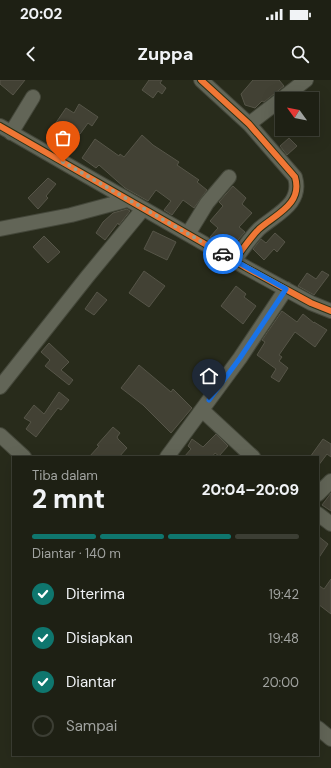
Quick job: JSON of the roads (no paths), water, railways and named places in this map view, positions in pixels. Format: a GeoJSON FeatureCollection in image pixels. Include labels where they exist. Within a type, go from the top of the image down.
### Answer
{"type":"FeatureCollection","features":[{"type":"Feature","properties":{"kind":"street"},"geometry":{"type":"LineString","coordinates":[[201,80],[249,124],[295,177],[297,185],[295,194],[290,203],[259,229],[234,261]]}},
{"type":"Feature","properties":{"kind":"street"},"geometry":{"type":"LineString","coordinates":[[249,124],[306,80]]}},
{"type":"Feature","properties":{"kind":"street"},"geometry":{"type":"LineString","coordinates":[[33,97],[6,129],[234,261],[311,303],[331,311]]}},
{"type":"Feature","properties":{"kind":"street"},"geometry":{"type":"LineString","coordinates":[[188,234],[207,203],[229,177]]}},
{"type":"Feature","properties":{"kind":"street"},"geometry":{"type":"LineString","coordinates":[[0,229],[127,200]]}},
{"type":"Feature","properties":{"kind":"street"},"geometry":{"type":"LineString","coordinates":[[0,387],[143,209]]}},
{"type":"Feature","properties":{"kind":"street"},"geometry":{"type":"LineString","coordinates":[[168,456],[240,358],[286,289]]}},
{"type":"Feature","properties":{"kind":"street"},"geometry":{"type":"LineString","coordinates":[[202,410],[252,456]]}},
{"type":"Feature","properties":{"kind":"street"},"geometry":{"type":"LineString","coordinates":[[0,436],[23,456]]}},
{"type":"Feature","properties":{"kind":"street"},"geometry":{"type":"LineString","coordinates":[[319,493],[331,481]]}},
{"type":"Feature","properties":{"kind":"street"},"geometry":{"type":"LineString","coordinates":[[319,515],[331,524]]}},
{"type":"Feature","properties":{"kind":"street"},"geometry":{"type":"LineString","coordinates":[[319,729],[331,739]]}}]}
